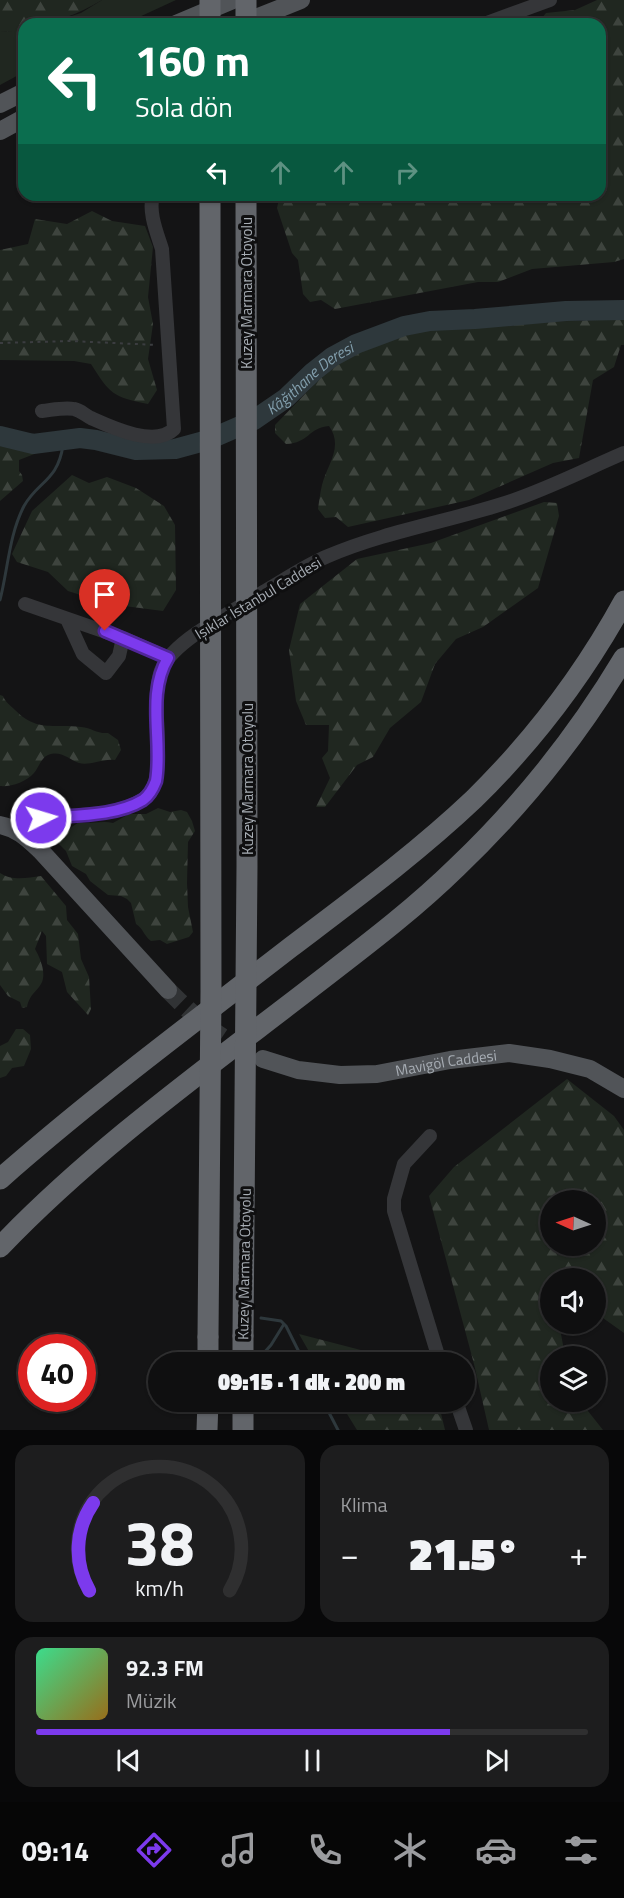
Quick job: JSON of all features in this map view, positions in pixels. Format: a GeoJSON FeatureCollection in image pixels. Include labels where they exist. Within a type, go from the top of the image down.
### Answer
{"type":"FeatureCollection","features":[{"type":"Feature","properties":{"kind":"highway"},"geometry":{"type":"LineString","coordinates":[[210,0],[210,18]]}},
{"type":"Feature","properties":{"kind":"highway"},"geometry":{"type":"LineString","coordinates":[[246,0],[246,18]]}},
{"type":"Feature","properties":{"kind":"highway"},"geometry":{"type":"LineString","coordinates":[[208,1352],[211,991],[210,201]]}},
{"type":"Feature","properties":{"kind":"highway","name":"Kuzey Marmara Otoyolu"},"geometry":{"type":"LineString","coordinates":[[243,1352],[247,877],[246,201]]}},
{"type":"Feature","properties":{"kind":"highway"},"geometry":{"type":"LineString","coordinates":[[0,1179],[78,1113],[395,867],[472,800],[498,774],[564,696],[586,665],[624,601]]}},
{"type":"Feature","properties":{"kind":"highway"},"geometry":{"type":"LineString","coordinates":[[0,1247],[94,1157],[364,947],[458,867],[538,781],[584,720],[624,658]]}},
{"type":"Feature","properties":{"kind":"highway"},"geometry":{"type":"LineString","coordinates":[[207,1430],[208,1412]]}},
{"type":"Feature","properties":{"kind":"highway"},"geometry":{"type":"LineString","coordinates":[[243,1412],[243,1430]]}},
{"type":"Feature","properties":{"kind":"main road"},"geometry":{"type":"LineString","coordinates":[[190,18],[233,0]]}},
{"type":"Feature","properties":{"kind":"main road"},"geometry":{"type":"LineString","coordinates":[[256,18],[301,0]]}},
{"type":"Feature","properties":{"kind":"main road"},"geometry":{"type":"LineString","coordinates":[[0,104],[18,95]]}},
{"type":"Feature","properties":{"kind":"main road"},"geometry":{"type":"LineString","coordinates":[[0,131],[18,121]]}},
{"type":"Feature","properties":{"kind":"main road"},"geometry":{"type":"LineString","coordinates":[[4,826],[24,836],[61,871],[168,990]]}},
{"type":"Feature","properties":{"kind":"main road","name":"Mavigöl Caddesi"},"geometry":{"type":"LineString","coordinates":[[263,1059],[298,1070],[340,1075],[376,1074],[450,1060],[509,1053],[550,1059],[590,1069],[624,1089]]}},
{"type":"Feature","properties":{"kind":"street"},"geometry":{"type":"LineString","coordinates":[[500,18],[550,0]]}},
{"type":"Feature","properties":{"kind":"street"},"geometry":{"type":"LineString","coordinates":[[42,411],[77,409],[126,433],[161,436],[169,434],[174,429],[162,249],[151,201]]}},
{"type":"Feature","properties":{"kind":"street","name":"Işıklar İstanbul Caddesi"},"geometry":{"type":"LineString","coordinates":[[168,658],[202,630],[314,562],[346,548],[391,534],[506,503],[624,453]]}},
{"type":"Feature","properties":{"kind":"street"},"geometry":{"type":"LineString","coordinates":[[4,826],[41,818],[110,811],[130,806],[149,795],[157,774],[159,685],[162,669],[168,658],[123,638],[25,604]]}},
{"type":"Feature","properties":{"kind":"street"},"geometry":{"type":"LineString","coordinates":[[68,619],[83,654],[106,673],[119,656],[123,638]]}},
{"type":"Feature","properties":{"kind":"street"},"geometry":{"type":"LineString","coordinates":[[430,1136],[404,1164],[394,1199],[394,1211],[437,1352]]}},
{"type":"Feature","properties":{"kind":"street"},"geometry":{"type":"LineString","coordinates":[[460,1412],[466,1430]]}},
{"type":"Feature","properties":{"kind":"path"},"geometry":{"type":"LineString","coordinates":[[0,343],[70,341],[169,345]]}},
{"type":"Feature","properties":{"kind":"green space"},"geometry":{"type":"Polygon","coordinates":[[[0,0],[102,0],[64,18],[18,18],[18,31],[0,32],[0,0]]]}},
{"type":"Feature","properties":{"kind":"green space"},"geometry":{"type":"Polygon","coordinates":[[[102,0],[176,0],[137,18],[65,18],[81,13],[102,0]]]}},
{"type":"Feature","properties":{"kind":"green space"},"geometry":{"type":"Polygon","coordinates":[[[597,0],[624,0],[624,259],[614,262],[532,269],[498,282],[478,282],[335,309],[321,300],[310,302],[303,294],[298,260],[292,253],[277,208],[279,201],[606,201],[606,18],[542,18],[546,13],[575,10],[597,0]]]}},
{"type":"Feature","properties":{"kind":"green space"},"geometry":{"type":"Polygon","coordinates":[[[18,30],[18,75],[0,85],[0,32],[18,30]]]}},
{"type":"Feature","properties":{"kind":"green space"},"geometry":{"type":"Polygon","coordinates":[[[92,211],[112,221],[145,226],[153,247],[148,297],[153,324],[148,359],[157,390],[148,404],[114,393],[91,364],[74,361],[0,360],[0,250],[28,244],[35,219],[67,224],[92,211]]]}},
{"type":"Feature","properties":{"kind":"green space"},"geometry":{"type":"Polygon","coordinates":[[[624,314],[624,345],[621,345],[614,367],[593,380],[579,458],[553,463],[469,500],[348,527],[336,517],[325,518],[318,509],[322,485],[335,449],[335,441],[329,426],[322,427],[294,443],[286,444],[275,433],[275,425],[333,365],[381,336],[451,322],[580,321],[624,314]]]}},
{"type":"Feature","properties":{"kind":"green space"},"geometry":{"type":"Polygon","coordinates":[[[0,432],[39,441],[44,447],[42,451],[19,460],[19,471],[23,481],[0,501],[0,432]]]}},
{"type":"Feature","properties":{"kind":"green space"},"geometry":{"type":"Polygon","coordinates":[[[72,475],[89,483],[107,477],[136,488],[164,506],[175,525],[176,590],[163,611],[109,604],[68,591],[48,572],[17,562],[12,554],[32,511],[72,475]]]}},
{"type":"Feature","properties":{"kind":"green space"},"geometry":{"type":"Polygon","coordinates":[[[544,502],[557,503],[559,516],[538,588],[483,627],[456,639],[435,664],[421,702],[390,728],[373,757],[357,765],[325,807],[316,807],[330,778],[322,758],[328,751],[329,725],[306,725],[296,701],[289,650],[300,604],[357,559],[431,543],[544,502]]]}},
{"type":"Feature","properties":{"kind":"green space"},"geometry":{"type":"Polygon","coordinates":[[[0,695],[31,722],[46,726],[88,728],[108,733],[118,740],[121,750],[115,760],[88,764],[79,763],[61,754],[48,755],[27,779],[13,785],[0,786],[0,695]]]}},
{"type":"Feature","properties":{"kind":"green space"},"geometry":{"type":"Polygon","coordinates":[[[158,808],[170,812],[181,810],[187,812],[195,831],[188,842],[187,883],[188,907],[193,932],[189,937],[167,944],[160,940],[151,941],[136,924],[131,903],[121,896],[108,895],[90,881],[86,874],[72,866],[66,851],[53,838],[53,831],[62,828],[69,829],[79,822],[113,823],[129,814],[146,814],[158,808]]]}},
{"type":"Feature","properties":{"kind":"green space"},"geometry":{"type":"Polygon","coordinates":[[[0,873],[15,878],[41,876],[66,906],[67,920],[78,934],[81,959],[89,977],[91,1009],[88,1015],[67,992],[62,972],[47,964],[46,936],[42,931],[35,949],[42,965],[43,978],[27,1007],[22,1008],[20,1002],[8,996],[0,985],[0,873]]]}},
{"type":"Feature","properties":{"kind":"green space"},"geometry":{"type":"Polygon","coordinates":[[[16,1029],[23,1029],[30,1035],[31,1049],[24,1066],[12,1068],[6,1076],[0,1078],[0,1046],[8,1042],[16,1029]]]}},
{"type":"Feature","properties":{"kind":"green space"},"geometry":{"type":"Polygon","coordinates":[[[567,1079],[614,1116],[624,1130],[624,1333],[606,1320],[606,1268],[540,1268],[540,1334],[561,1334],[563,1346],[540,1346],[540,1412],[589,1412],[603,1430],[489,1430],[475,1368],[475,1352],[471,1352],[429,1196],[454,1167],[567,1079]]]}},
{"type":"Feature","properties":{"kind":"green space"},"geometry":{"type":"Polygon","coordinates":[[[299,1334],[368,1352],[309,1352],[299,1334]]]}},
{"type":"Feature","properties":{"kind":"green space"},"geometry":{"type":"Polygon","coordinates":[[[346,1412],[441,1412],[445,1430],[357,1430],[346,1412]]]}},
{"type":"Feature","properties":{"kind":"waterway","name":"Kâğıthane Deresi"},"geometry":{"type":"LineString","coordinates":[[0,436],[33,444],[80,438],[136,450],[175,449],[208,440],[254,420],[286,398],[332,357],[356,344],[404,326],[430,321],[566,311],[624,310]]}},
{"type":"Feature","properties":{"kind":"waterway"},"geometry":{"type":"LineString","coordinates":[[0,600],[19,517],[29,498],[57,466],[63,445]]}},
{"type":"Feature","properties":{"kind":"waterway"},"geometry":{"type":"LineString","coordinates":[[261,1318],[281,1321],[286,1326],[299,1352]]}},
{"type":"Feature","properties":{"kind":"waterway"},"geometry":{"type":"LineString","coordinates":[[265,1352],[284,1324]]}},
{"type":"Feature","properties":{"kind":"waterway"},"geometry":{"type":"LineString","coordinates":[[329,1412],[338,1430]]}},
{"type":"Feature","properties":{"kind":"tunnel"},"geometry":{"type":"LineString","coordinates":[[168,990],[205,1024],[225,1039],[247,1051]]}},
{"type":"Feature","properties":{"kind":"route"},"geometry":{"type":"LineString","coordinates":[[41,818],[110,811],[130,806],[149,795],[156,781],[159,685],[162,669],[168,658],[105,631]]}}]}
